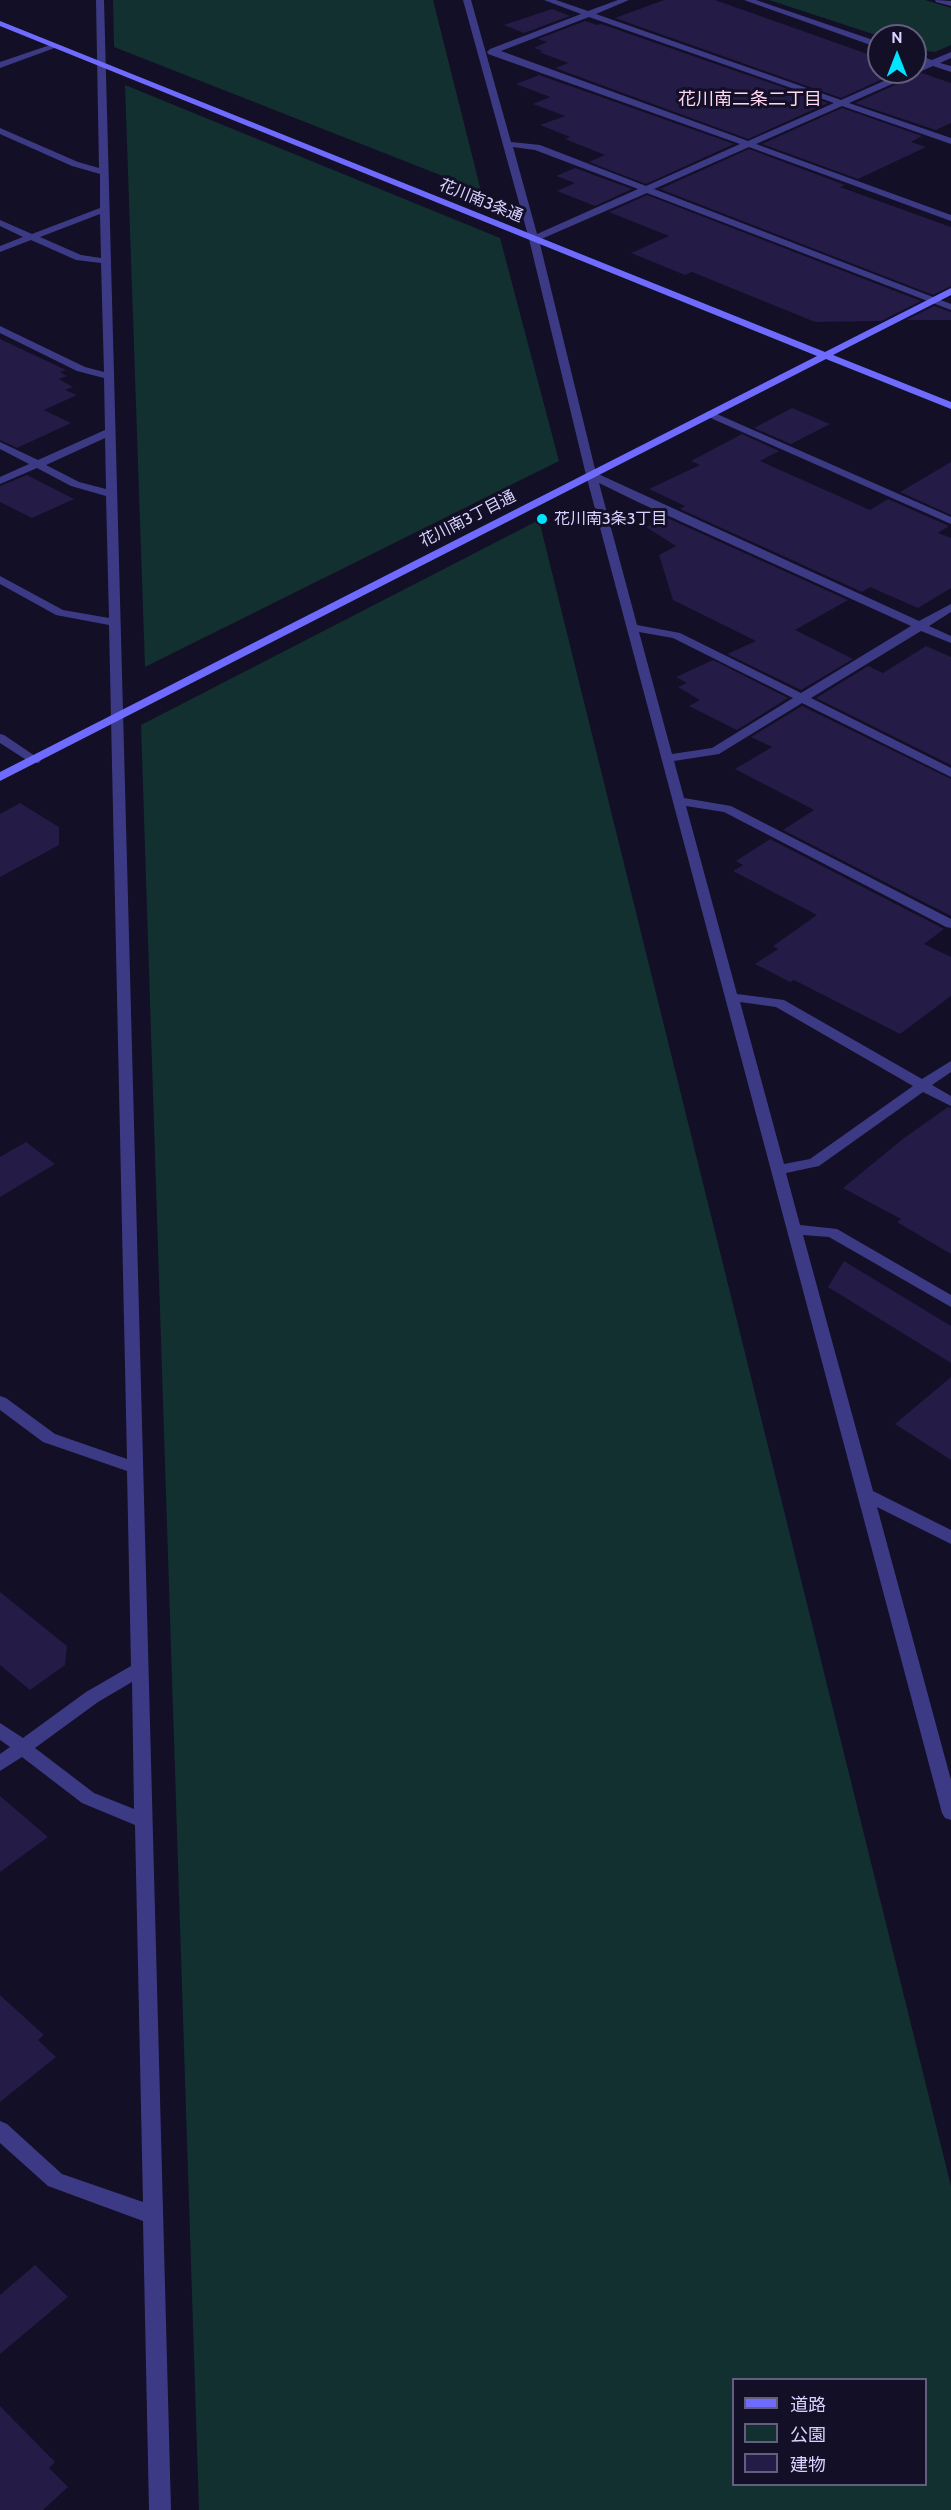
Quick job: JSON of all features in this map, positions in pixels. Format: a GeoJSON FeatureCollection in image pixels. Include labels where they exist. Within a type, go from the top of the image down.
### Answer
{"type":"FeatureCollection","features":[{"type":"Feature","properties":{"kind":"street"},"geometry":{"type":"LineString","coordinates":[[100,0],[160,2510]]}},
{"type":"Feature","properties":{"kind":"street"},"geometry":{"type":"LineString","coordinates":[[467,0],[534,239],[591,475],[866,1495],[945,1763],[951,1813]]}},
{"type":"Feature","properties":{"kind":"street"},"geometry":{"type":"LineString","coordinates":[[548,0],[839,104],[951,141]]}},
{"type":"Feature","properties":{"kind":"street"},"geometry":{"type":"LineString","coordinates":[[482,56],[625,0]]}},
{"type":"Feature","properties":{"kind":"street"},"geometry":{"type":"LineString","coordinates":[[748,0],[867,41]]}},
{"type":"Feature","properties":{"kind":"street"},"geometry":{"type":"LineString","coordinates":[[939,0],[951,4]]}},
{"type":"Feature","properties":{"kind":"street","name":"花川南3条通"},"geometry":{"type":"LineString","coordinates":[[0,23],[951,406]]}},
{"type":"Feature","properties":{"kind":"street"},"geometry":{"type":"LineString","coordinates":[[0,65],[56,46]]}},
{"type":"Feature","properties":{"kind":"street"},"geometry":{"type":"LineString","coordinates":[[493,51],[951,218]]}},
{"type":"Feature","properties":{"kind":"street"},"geometry":{"type":"LineString","coordinates":[[927,65],[951,55]]}},
{"type":"Feature","properties":{"kind":"street"},"geometry":{"type":"LineString","coordinates":[[927,61],[951,69]]}},
{"type":"Feature","properties":{"kind":"street"},"geometry":{"type":"LineString","coordinates":[[534,239],[884,84]]}},
{"type":"Feature","properties":{"kind":"street"},"geometry":{"type":"LineString","coordinates":[[0,132],[75,164],[104,172]]}},
{"type":"Feature","properties":{"kind":"street"},"geometry":{"type":"LineString","coordinates":[[507,144],[537,147],[951,307]]}},
{"type":"Feature","properties":{"kind":"street"},"geometry":{"type":"LineString","coordinates":[[0,249],[105,209]]}},
{"type":"Feature","properties":{"kind":"street"},"geometry":{"type":"LineString","coordinates":[[0,223],[79,258],[106,261]]}},
{"type":"Feature","properties":{"kind":"street","name":"花川南3丁目通"},"geometry":{"type":"LineString","coordinates":[[0,777],[951,291]]}},
{"type":"Feature","properties":{"kind":"street"},"geometry":{"type":"LineString","coordinates":[[0,329],[81,369],[109,376]]}},
{"type":"Feature","properties":{"kind":"street"},"geometry":{"type":"LineString","coordinates":[[710,414],[951,521]]}},
{"type":"Feature","properties":{"kind":"street"},"geometry":{"type":"LineString","coordinates":[[0,481],[110,432]]}},
{"type":"Feature","properties":{"kind":"street"},"geometry":{"type":"LineString","coordinates":[[0,445],[75,484],[112,494]]}},
{"type":"Feature","properties":{"kind":"street"},"geometry":{"type":"LineString","coordinates":[[591,475],[951,640]]}},
{"type":"Feature","properties":{"kind":"street"},"geometry":{"type":"LineString","coordinates":[[0,579],[60,613],[115,622]]}},
{"type":"Feature","properties":{"kind":"street"},"geometry":{"type":"LineString","coordinates":[[668,758],[715,750],[951,607]]}},
{"type":"Feature","properties":{"kind":"street"},"geometry":{"type":"LineString","coordinates":[[633,627],[676,635],[800,699],[951,772]]}},
{"type":"Feature","properties":{"kind":"street"},"geometry":{"type":"LineString","coordinates":[[0,738],[35,760]]}},
{"type":"Feature","properties":{"kind":"street"},"geometry":{"type":"LineString","coordinates":[[679,801],[727,809],[951,924]]}},
{"type":"Feature","properties":{"kind":"street"},"geometry":{"type":"LineString","coordinates":[[732,997],[779,1004],[951,1102]]}},
{"type":"Feature","properties":{"kind":"street"},"geometry":{"type":"LineString","coordinates":[[778,1170],[814,1163],[951,1065]]}},
{"type":"Feature","properties":{"kind":"street"},"geometry":{"type":"LineString","coordinates":[[795,1230],[832,1232],[951,1302]]}},
{"type":"Feature","properties":{"kind":"street"},"geometry":{"type":"LineString","coordinates":[[0,1402],[49,1438],[135,1468]]}},
{"type":"Feature","properties":{"kind":"street"},"geometry":{"type":"LineString","coordinates":[[866,1495],[934,1527],[951,1538]]}},
{"type":"Feature","properties":{"kind":"street"},"geometry":{"type":"LineString","coordinates":[[0,1764],[92,1697],[140,1669]]}},
{"type":"Feature","properties":{"kind":"street"},"geometry":{"type":"LineString","coordinates":[[0,1730],[88,1798],[144,1821]]}},
{"type":"Feature","properties":{"kind":"street"},"geometry":{"type":"LineString","coordinates":[[0,2130],[55,2180],[153,2215]]}},
{"type":"Feature","properties":{"kind":"green space"},"geometry":{"type":"Polygon","coordinates":[[[113,0],[433,0],[481,191],[114,47],[113,0]]]}},
{"type":"Feature","properties":{"kind":"green space"},"geometry":{"type":"Polygon","coordinates":[[[769,0],[925,0],[951,8],[951,45],[935,52],[927,51],[927,24],[867,24],[867,32],[769,0]]]}},
{"type":"Feature","properties":{"kind":"green space"},"geometry":{"type":"Polygon","coordinates":[[[125,85],[500,238],[559,461],[145,667],[125,85]]]}},
{"type":"Feature","properties":{"kind":"green space"},"geometry":{"type":"Polygon","coordinates":[[[539,520],[951,2186],[951,2510],[199,2510],[141,725],[539,520]]]}},
{"type":"Feature","properties":{"kind":"building"},"geometry":{"type":"Polygon","coordinates":[[[664,0],[715,0],[867,54],[867,84],[872,84],[841,98],[615,18],[664,0]]]}},
{"type":"Feature","properties":{"kind":"building"},"geometry":{"type":"Polygon","coordinates":[[[552,9],[570,16],[524,33],[504,25],[552,9]]]}},
{"type":"Feature","properties":{"kind":"building"},"geometry":{"type":"Polygon","coordinates":[[[585,21],[601,24],[828,103],[748,139],[555,68],[568,63],[534,48],[547,42],[538,39],[585,21]]]}},
{"type":"Feature","properties":{"kind":"building"},"geometry":{"type":"Polygon","coordinates":[[[539,75],[734,144],[646,184],[589,162],[605,155],[565,139],[570,137],[540,125],[565,116],[533,104],[550,97],[516,84],[539,75]]]}},
{"type":"Feature","properties":{"kind":"building"},"geometry":{"type":"Polygon","coordinates":[[[927,75],[951,83],[951,123],[936,130],[855,103],[897,84],[927,84],[927,75]]]}},
{"type":"Feature","properties":{"kind":"building"},"geometry":{"type":"Polygon","coordinates":[[[842,108],[922,136],[911,142],[926,147],[858,179],[762,144],[842,108]]]}},
{"type":"Feature","properties":{"kind":"building"},"geometry":{"type":"Polygon","coordinates":[[[749,149],[845,185],[840,187],[951,227],[951,286],[933,295],[660,189],[749,149]]]}},
{"type":"Feature","properties":{"kind":"building"},"geometry":{"type":"Polygon","coordinates":[[[575,168],[632,189],[595,206],[557,191],[575,183],[556,176],[575,168]]]}},
{"type":"Feature","properties":{"kind":"building"},"geometry":{"type":"Polygon","coordinates":[[[647,195],[921,301],[881,321],[815,322],[692,272],[685,275],[631,253],[669,236],[609,212],[647,195]]]}},
{"type":"Feature","properties":{"kind":"building"},"geometry":{"type":"Polygon","coordinates":[[[934,306],[951,312],[951,320],[906,320],[934,306]]]}},
{"type":"Feature","properties":{"kind":"building"},"geometry":{"type":"Polygon","coordinates":[[[0,339],[66,370],[60,372],[67,376],[59,379],[73,387],[65,390],[77,395],[44,410],[71,423],[17,448],[0,440],[0,339]]]}},
{"type":"Feature","properties":{"kind":"building"},"geometry":{"type":"Polygon","coordinates":[[[792,408],[830,424],[791,444],[754,428],[792,408]]]}},
{"type":"Feature","properties":{"kind":"building"},"geometry":{"type":"Polygon","coordinates":[[[742,434],[779,451],[760,461],[870,510],[888,499],[949,526],[938,533],[951,538],[951,588],[918,608],[870,587],[862,592],[680,509],[685,506],[649,489],[700,465],[691,461],[742,434]]]}},
{"type":"Feature","properties":{"kind":"building"},"geometry":{"type":"Polygon","coordinates":[[[951,462],[951,515],[900,492],[951,462]]]}},
{"type":"Feature","properties":{"kind":"building"},"geometry":{"type":"Polygon","coordinates":[[[27,475],[74,499],[32,518],[0,502],[0,486],[27,475]]]}},
{"type":"Feature","properties":{"kind":"building"},"geometry":{"type":"Polygon","coordinates":[[[665,517],[848,600],[795,630],[853,659],[801,690],[727,654],[756,641],[673,600],[659,555],[676,546],[646,527],[665,517]]]}},
{"type":"Feature","properties":{"kind":"building"},"geometry":{"type":"Polygon","coordinates":[[[926,646],[951,657],[951,765],[816,698],[868,666],[883,673],[926,646]]]}},
{"type":"Feature","properties":{"kind":"building"},"geometry":{"type":"Polygon","coordinates":[[[713,660],[788,698],[737,730],[689,706],[700,700],[678,687],[687,683],[676,677],[713,660]]]}},
{"type":"Feature","properties":{"kind":"building"},"geometry":{"type":"Polygon","coordinates":[[[802,706],[951,779],[951,916],[783,830],[814,810],[735,769],[772,747],[751,737],[802,706]]]}},
{"type":"Feature","properties":{"kind":"building"},"geometry":{"type":"Polygon","coordinates":[[[20,803],[59,827],[59,845],[0,877],[0,814],[20,803]]]}},
{"type":"Feature","properties":{"kind":"building"},"geometry":{"type":"Polygon","coordinates":[[[770,839],[944,929],[924,944],[951,957],[951,996],[900,1034],[794,980],[790,982],[755,964],[778,949],[773,946],[817,915],[733,871],[743,865],[736,861],[770,839]]]}},
{"type":"Feature","properties":{"kind":"building"},"geometry":{"type":"Polygon","coordinates":[[[948,1107],[951,1108],[951,1254],[897,1222],[901,1219],[843,1188],[904,1138],[948,1107]]]}},
{"type":"Feature","properties":{"kind":"building"},"geometry":{"type":"Polygon","coordinates":[[[26,1142],[55,1164],[0,1197],[0,1157],[26,1142]]]}},
{"type":"Feature","properties":{"kind":"building"},"geometry":{"type":"Polygon","coordinates":[[[844,1261],[951,1326],[951,1363],[828,1287],[844,1261]]]}},
{"type":"Feature","properties":{"kind":"building"},"geometry":{"type":"Polygon","coordinates":[[[951,1377],[951,1460],[895,1424],[951,1377]]]}},
{"type":"Feature","properties":{"kind":"building"},"geometry":{"type":"Polygon","coordinates":[[[0,1592],[67,1646],[65,1665],[30,1690],[0,1665],[0,1592]]]}},
{"type":"Feature","properties":{"kind":"building"},"geometry":{"type":"Polygon","coordinates":[[[0,1796],[48,1837],[0,1872],[0,1796]]]}},
{"type":"Feature","properties":{"kind":"building"},"geometry":{"type":"Polygon","coordinates":[[[0,1995],[44,2035],[38,2040],[56,2057],[0,2102],[0,1995]]]}},
{"type":"Feature","properties":{"kind":"building"},"geometry":{"type":"Polygon","coordinates":[[[35,2265],[68,2297],[0,2354],[0,2295],[35,2265]]]}},
{"type":"Feature","properties":{"kind":"building"},"geometry":{"type":"Polygon","coordinates":[[[0,2406],[55,2462],[49,2468],[68,2487],[43,2510],[0,2510],[0,2406]]]}},
{"type":"Feature","properties":{"kind":"place","name":"花川南3条3丁目"},"geometry":{"type":"Point","coordinates":[542,519]}},
{"type":"Feature","properties":{"kind":"district","name":"花川南二条二丁目"},"geometry":{"type":"Point","coordinates":[750,100]}}]}
